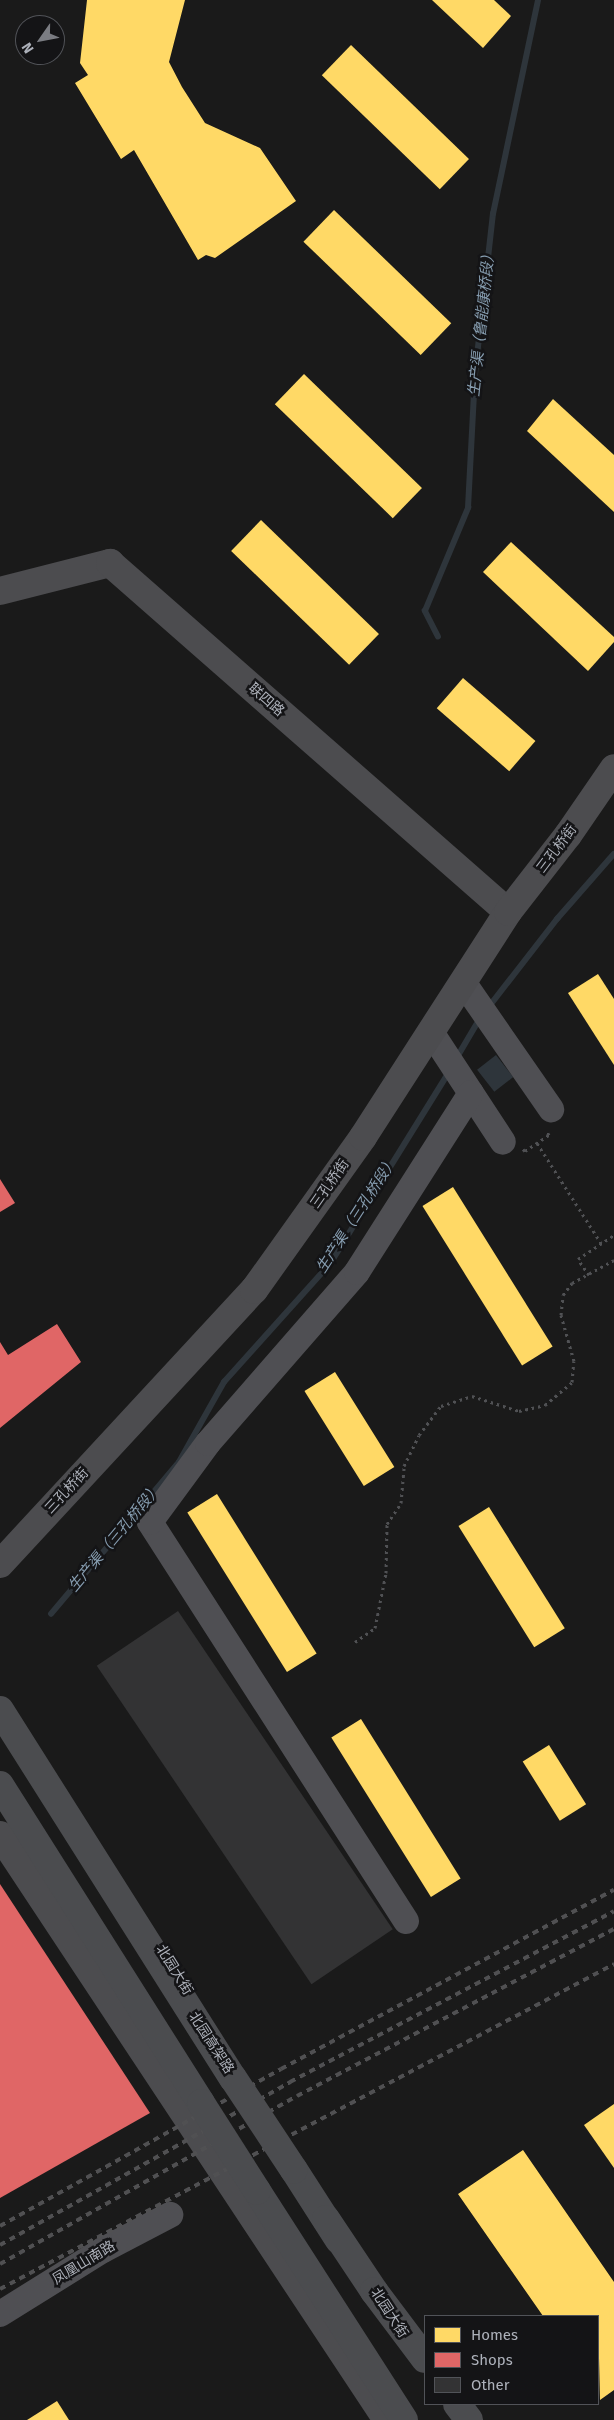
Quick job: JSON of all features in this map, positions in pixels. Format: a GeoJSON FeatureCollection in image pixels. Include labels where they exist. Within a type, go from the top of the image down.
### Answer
{"type":"FeatureCollection","features":[{"type":"Feature","properties":{"kind":"highway","name":"北园高架路"},"geometry":{"type":"LineString","coordinates":[[0,1710],[424,2370]]}},
{"type":"Feature","properties":{"kind":"highway"},"geometry":{"type":"LineString","coordinates":[[0,1785],[404,2420]]}},
{"type":"Feature","properties":{"kind":"highway"},"geometry":{"type":"LineString","coordinates":[[326,2219],[374,2291],[424,2358]]}},
{"type":"Feature","properties":{"kind":"highway"},"geometry":{"type":"LineString","coordinates":[[331,2307],[387,2420]]}},
{"type":"Feature","properties":{"kind":"highway"},"geometry":{"type":"LineString","coordinates":[[447,2405],[456,2420]]}},
{"type":"Feature","properties":{"kind":"highway"},"geometry":{"type":"LineString","coordinates":[[458,2405],[469,2420]]}},
{"type":"Feature","properties":{"kind":"main road","name":"联四路"},"geometry":{"type":"LineString","coordinates":[[0,591],[110,563],[508,912]]}},
{"type":"Feature","properties":{"kind":"main road","name":"三孔桥街"},"geometry":{"type":"LineString","coordinates":[[0,1564],[254,1290],[363,1137],[508,912],[568,835],[614,768]]}},
{"type":"Feature","properties":{"kind":"main road","name":"北园大街"},"geometry":{"type":"LineString","coordinates":[[0,1698],[424,2370]]}},
{"type":"Feature","properties":{"kind":"main road"},"geometry":{"type":"LineString","coordinates":[[0,1834],[387,2420]]}},
{"type":"Feature","properties":{"kind":"street"},"geometry":{"type":"LineString","coordinates":[[463,982],[552,1109]]}},
{"type":"Feature","properties":{"kind":"street"},"geometry":{"type":"LineString","coordinates":[[431,1032],[465,1085],[514,1146]]}},
{"type":"Feature","properties":{"kind":"street"},"geometry":{"type":"LineString","coordinates":[[406,1921],[150,1522],[208,1443],[357,1272],[465,1085]]}},
{"type":"Feature","properties":{"kind":"street","name":"凤凰山南路"},"geometry":{"type":"LineString","coordinates":[[0,2314],[103,2250],[170,2215]]}},
{"type":"Feature","properties":{"kind":"path"},"geometry":{"type":"LineString","coordinates":[[514,1146],[537,1143],[549,1135]]}},
{"type":"Feature","properties":{"kind":"path"},"geometry":{"type":"LineString","coordinates":[[537,1143],[601,1242]]}},
{"type":"Feature","properties":{"kind":"path"},"geometry":{"type":"LineString","coordinates":[[589,1275],[578,1259],[614,1235]]}},
{"type":"Feature","properties":{"kind":"path"},"geometry":{"type":"LineString","coordinates":[[355,1642],[375,1628],[386,1573],[387,1524],[401,1503],[404,1466],[419,1435],[441,1406],[472,1396],[519,1411],[545,1405],[572,1382],[574,1361],[562,1315],[563,1295],[572,1283],[614,1260]]}},
{"type":"Feature","properties":{"kind":"shaded area"},"geometry":{"type":"Polygon","coordinates":[[[496,1055],[513,1077],[494,1092],[477,1070],[496,1055]]]}},
{"type":"Feature","properties":{"kind":"building: Homes"},"geometry":{"type":"Polygon","coordinates":[[[87,0],[185,0],[169,62],[182,87],[205,123],[260,148],[296,201],[215,258],[206,255],[198,260],[134,150],[121,159],[75,83],[88,75],[80,63],[87,0]]]}},
{"type":"Feature","properties":{"kind":"building: Homes"},"geometry":{"type":"Polygon","coordinates":[[[432,0],[494,0],[511,16],[483,48],[432,0]]]}},
{"type":"Feature","properties":{"kind":"building: Homes"},"geometry":{"type":"Polygon","coordinates":[[[351,45],[469,159],[440,189],[322,75],[351,45]]]}},
{"type":"Feature","properties":{"kind":"building: Homes"},"geometry":{"type":"Polygon","coordinates":[[[334,210],[451,323],[421,355],[303,242],[334,210]]]}},
{"type":"Feature","properties":{"kind":"building: Homes"},"geometry":{"type":"Polygon","coordinates":[[[304,374],[422,488],[393,518],[275,404],[304,374]]]}},
{"type":"Feature","properties":{"kind":"building: Homes"},"geometry":{"type":"Polygon","coordinates":[[[553,399],[614,455],[614,512],[527,431],[553,399]]]}},
{"type":"Feature","properties":{"kind":"building: Homes"},"geometry":{"type":"Polygon","coordinates":[[[261,520],[379,634],[349,665],[231,551],[261,520]]]}},
{"type":"Feature","properties":{"kind":"building: Homes"},"geometry":{"type":"Polygon","coordinates":[[[511,542],[614,637],[614,642],[588,671],[483,572],[511,542]]]}},
{"type":"Feature","properties":{"kind":"building: Homes"},"geometry":{"type":"Polygon","coordinates":[[[463,678],[535,741],[509,771],[437,708],[463,678]]]}},
{"type":"Feature","properties":{"kind":"building: Homes"},"geometry":{"type":"Polygon","coordinates":[[[598,974],[614,999],[614,1065],[568,993],[598,974]]]}},
{"type":"Feature","properties":{"kind":"building: Homes"},"geometry":{"type":"Polygon","coordinates":[[[453,1187],[553,1346],[522,1366],[422,1206],[453,1187]]]}},
{"type":"Feature","properties":{"kind":"building: Homes"},"geometry":{"type":"Polygon","coordinates":[[[335,1372],[394,1467],[364,1486],[304,1391],[335,1372]]]}},
{"type":"Feature","properties":{"kind":"building: Homes"},"geometry":{"type":"Polygon","coordinates":[[[217,1494],[317,1653],[287,1672],[187,1513],[217,1494]]]}},
{"type":"Feature","properties":{"kind":"building: Homes"},"geometry":{"type":"Polygon","coordinates":[[[489,1507],[565,1628],[534,1647],[458,1526],[489,1507]]]}},
{"type":"Feature","properties":{"kind":"building: Homes"},"geometry":{"type":"Polygon","coordinates":[[[361,1719],[461,1878],[431,1897],[331,1738],[361,1719]]]}},
{"type":"Feature","properties":{"kind":"building: Homes"},"geometry":{"type":"Polygon","coordinates":[[[549,1745],[586,1804],[560,1821],[523,1761],[549,1745]]]}},
{"type":"Feature","properties":{"kind":"building: Homes"},"geometry":{"type":"Polygon","coordinates":[[[614,2104],[614,2168],[584,2125],[614,2104]]]}},
{"type":"Feature","properties":{"kind":"building: Homes"},"geometry":{"type":"Polygon","coordinates":[[[523,2150],[614,2282],[614,2390],[600,2400],[599,2315],[542,2315],[458,2194],[523,2150]]]}},
{"type":"Feature","properties":{"kind":"building: Homes"},"geometry":{"type":"Polygon","coordinates":[[[57,2401],[69,2420],[27,2420],[57,2401]]]}},
{"type":"Feature","properties":{"kind":"building: Shops"},"geometry":{"type":"Polygon","coordinates":[[[0,1179],[15,1203],[0,1212],[0,1179]]]}},
{"type":"Feature","properties":{"kind":"building: Shops"},"geometry":{"type":"Polygon","coordinates":[[[57,1324],[81,1362],[0,1428],[0,1342],[8,1355],[57,1324]]]}},
{"type":"Feature","properties":{"kind":"building: Shops"},"geometry":{"type":"Polygon","coordinates":[[[0,1884],[150,2113],[0,2198],[0,1884]]]}},
{"type":"Feature","properties":{"kind":"building: Other"},"geometry":{"type":"Polygon","coordinates":[[[178,1611],[393,1929],[311,1984],[97,1666],[178,1611]]]}},
{"type":"Feature","properties":{"kind":"waterway","name":"生产渠（鲁能康桥段）"},"geometry":{"type":"LineString","coordinates":[[438,637],[425,611],[468,508],[475,374],[493,214],[538,0]]}},
{"type":"Feature","properties":{"kind":"waterway","name":"生产渠（三孔桥段）"},"geometry":{"type":"LineString","coordinates":[[488,1008],[557,919],[614,854]]}},
{"type":"Feature","properties":{"kind":"waterway","name":"生产渠（三孔桥段）"},"geometry":{"type":"LineString","coordinates":[[456,1059],[479,1020]]}},
{"type":"Feature","properties":{"kind":"waterway","name":"生产渠（三孔桥段）"},"geometry":{"type":"LineString","coordinates":[[51,1614],[179,1462],[224,1382],[330,1264],[449,1072]]}},
{"type":"Feature","properties":{"kind":"railway"},"geometry":{"type":"LineString","coordinates":[[0,2226],[281,2069],[614,1890]]}},
{"type":"Feature","properties":{"kind":"railway"},"geometry":{"type":"LineString","coordinates":[[0,2245],[290,2082],[614,1911]]}},
{"type":"Feature","properties":{"kind":"railway"},"geometry":{"type":"LineString","coordinates":[[0,2264],[297,2096],[614,1929]]}},
{"type":"Feature","properties":{"kind":"railway"},"geometry":{"type":"LineString","coordinates":[[0,2289],[614,1964]]}}]}
